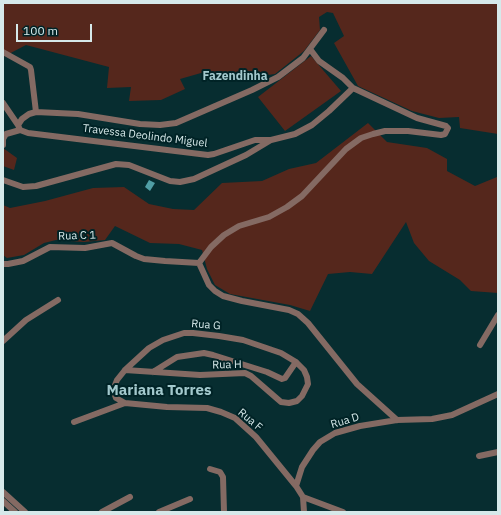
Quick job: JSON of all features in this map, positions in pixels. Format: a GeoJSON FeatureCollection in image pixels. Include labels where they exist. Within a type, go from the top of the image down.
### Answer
{"type":"FeatureCollection","features":[{"type":"Feature","properties":{"kind":"street"},"geometry":{"type":"LineString","coordinates":[[3,145],[3,139],[6,134],[19,127],[22,119],[29,114],[36,112],[78,114],[140,124],[160,125],[176,123],[278,77],[291,68],[310,49],[324,30]]}},
{"type":"Feature","properties":{"kind":"street"},"geometry":{"type":"LineString","coordinates":[[310,49],[319,61],[343,78],[353,88],[418,118],[446,126],[448,128],[445,134],[385,131],[361,138],[346,149],[302,196],[269,217],[239,226],[224,235],[211,247],[199,262],[209,285],[223,296],[289,310],[298,314],[308,323],[357,384],[401,420]]}},
{"type":"Feature","properties":{"kind":"street"},"geometry":{"type":"LineString","coordinates":[[3,52],[30,67],[36,112]]}},
{"type":"Feature","properties":{"kind":"street"},"geometry":{"type":"LineString","coordinates":[[3,180],[23,187],[36,186],[116,164],[129,165],[170,181],[180,182],[194,179],[246,155],[271,140],[295,134],[312,125],[353,88]]}},
{"type":"Feature","properties":{"kind":"street"},"geometry":{"type":"LineString","coordinates":[[3,103],[19,127]]}},
{"type":"Feature","properties":{"kind":"street","name":"Travessa Deolindo Miguel"},"geometry":{"type":"LineString","coordinates":[[19,127],[28,133],[208,155],[255,140],[271,140]]}},
{"type":"Feature","properties":{"kind":"street","name":"Rua C 1"},"geometry":{"type":"LineString","coordinates":[[3,264],[23,262],[50,247],[84,248],[112,243],[144,259],[165,262],[199,262]]}},
{"type":"Feature","properties":{"kind":"street"},"geometry":{"type":"LineString","coordinates":[[3,341],[26,320],[58,300]]}},
{"type":"Feature","properties":{"kind":"street"},"geometry":{"type":"LineString","coordinates":[[480,345],[498,315]]}},
{"type":"Feature","properties":{"kind":"street","name":"Rua G"},"geometry":{"type":"LineString","coordinates":[[125,403],[120,401],[114,394],[114,386],[125,370],[149,348],[163,340],[184,333],[243,340],[281,353],[296,362]]}},
{"type":"Feature","properties":{"kind":"street"},"geometry":{"type":"LineString","coordinates":[[153,372],[177,357],[204,353],[267,372],[282,379],[285,378],[296,362]]}},
{"type":"Feature","properties":{"kind":"street","name":"Rua H"},"geometry":{"type":"LineString","coordinates":[[125,370],[200,375],[245,374],[251,376],[281,402],[289,403],[298,401],[308,384],[308,377],[304,370],[296,362]]}},
{"type":"Feature","properties":{"kind":"street","name":"Rua D"},"geometry":{"type":"LineString","coordinates":[[296,486],[302,467],[313,450],[326,438],[335,433],[360,426],[401,420],[432,420],[452,415],[496,395]]}},
{"type":"Feature","properties":{"kind":"street"},"geometry":{"type":"LineString","coordinates":[[74,422],[125,403]]}},
{"type":"Feature","properties":{"kind":"street","name":"Rua F"},"geometry":{"type":"LineString","coordinates":[[125,403],[167,407],[207,408],[235,418],[256,437],[296,486],[303,497]]}},
{"type":"Feature","properties":{"kind":"street"},"geometry":{"type":"LineString","coordinates":[[479,456],[498,452]]}},
{"type":"Feature","properties":{"kind":"street"},"geometry":{"type":"LineString","coordinates":[[210,469],[220,472],[223,477],[224,512]]}},
{"type":"Feature","properties":{"kind":"street"},"geometry":{"type":"LineString","coordinates":[[3,492],[25,512]]}},
{"type":"Feature","properties":{"kind":"street"},"geometry":{"type":"LineString","coordinates":[[102,512],[130,497]]}},
{"type":"Feature","properties":{"kind":"street"},"geometry":{"type":"LineString","coordinates":[[304,512],[303,497],[343,512]]}},
{"type":"Feature","properties":{"kind":"street"},"geometry":{"type":"LineString","coordinates":[[159,512],[190,499]]}},
{"type":"Feature","properties":{"kind":"street"},"geometry":{"type":"LineString","coordinates":[[3,501],[15,512]]}},
{"type":"Feature","properties":{"kind":"shaded area"},"geometry":{"type":"Polygon","coordinates":[[[3,3],[498,3],[498,134],[460,128],[459,117],[439,118],[412,111],[358,86],[334,43],[344,36],[333,13],[327,12],[319,17],[320,30],[304,51],[275,74],[239,79],[201,73],[180,79],[185,89],[161,100],[129,101],[131,87],[107,88],[109,67],[26,45],[3,57],[3,3]]]}},
{"type":"Feature","properties":{"kind":"shaded area"},"geometry":{"type":"Polygon","coordinates":[[[311,56],[341,91],[285,131],[258,97],[311,56]]]}},
{"type":"Feature","properties":{"kind":"shaded area"},"geometry":{"type":"Polygon","coordinates":[[[368,123],[387,142],[427,148],[447,159],[447,171],[475,186],[497,177],[498,175],[498,293],[471,291],[460,280],[429,261],[414,243],[406,222],[372,274],[350,272],[328,274],[310,311],[290,305],[230,294],[215,285],[207,269],[202,250],[179,244],[150,243],[115,226],[105,240],[84,242],[56,240],[44,243],[24,255],[7,258],[3,255],[3,205],[10,208],[45,201],[93,188],[124,187],[149,204],[173,209],[194,210],[222,183],[262,181],[289,169],[316,163],[368,123]]]}},
{"type":"Feature","properties":{"kind":"shaded area"},"geometry":{"type":"Polygon","coordinates":[[[3,148],[17,158],[14,170],[3,166],[3,148]]]}},
{"type":"Feature","properties":{"kind":"building"},"geometry":{"type":"Polygon","coordinates":[[[149,180],[155,183],[150,191],[145,187],[149,180]]]}},
{"type":"Feature","properties":{"kind":"district","name":"Fazendinha"},"geometry":{"type":"Point","coordinates":[235,77]}},
{"type":"Feature","properties":{"kind":"district","name":"Mariana Torres"},"geometry":{"type":"Point","coordinates":[159,391]}}]}
